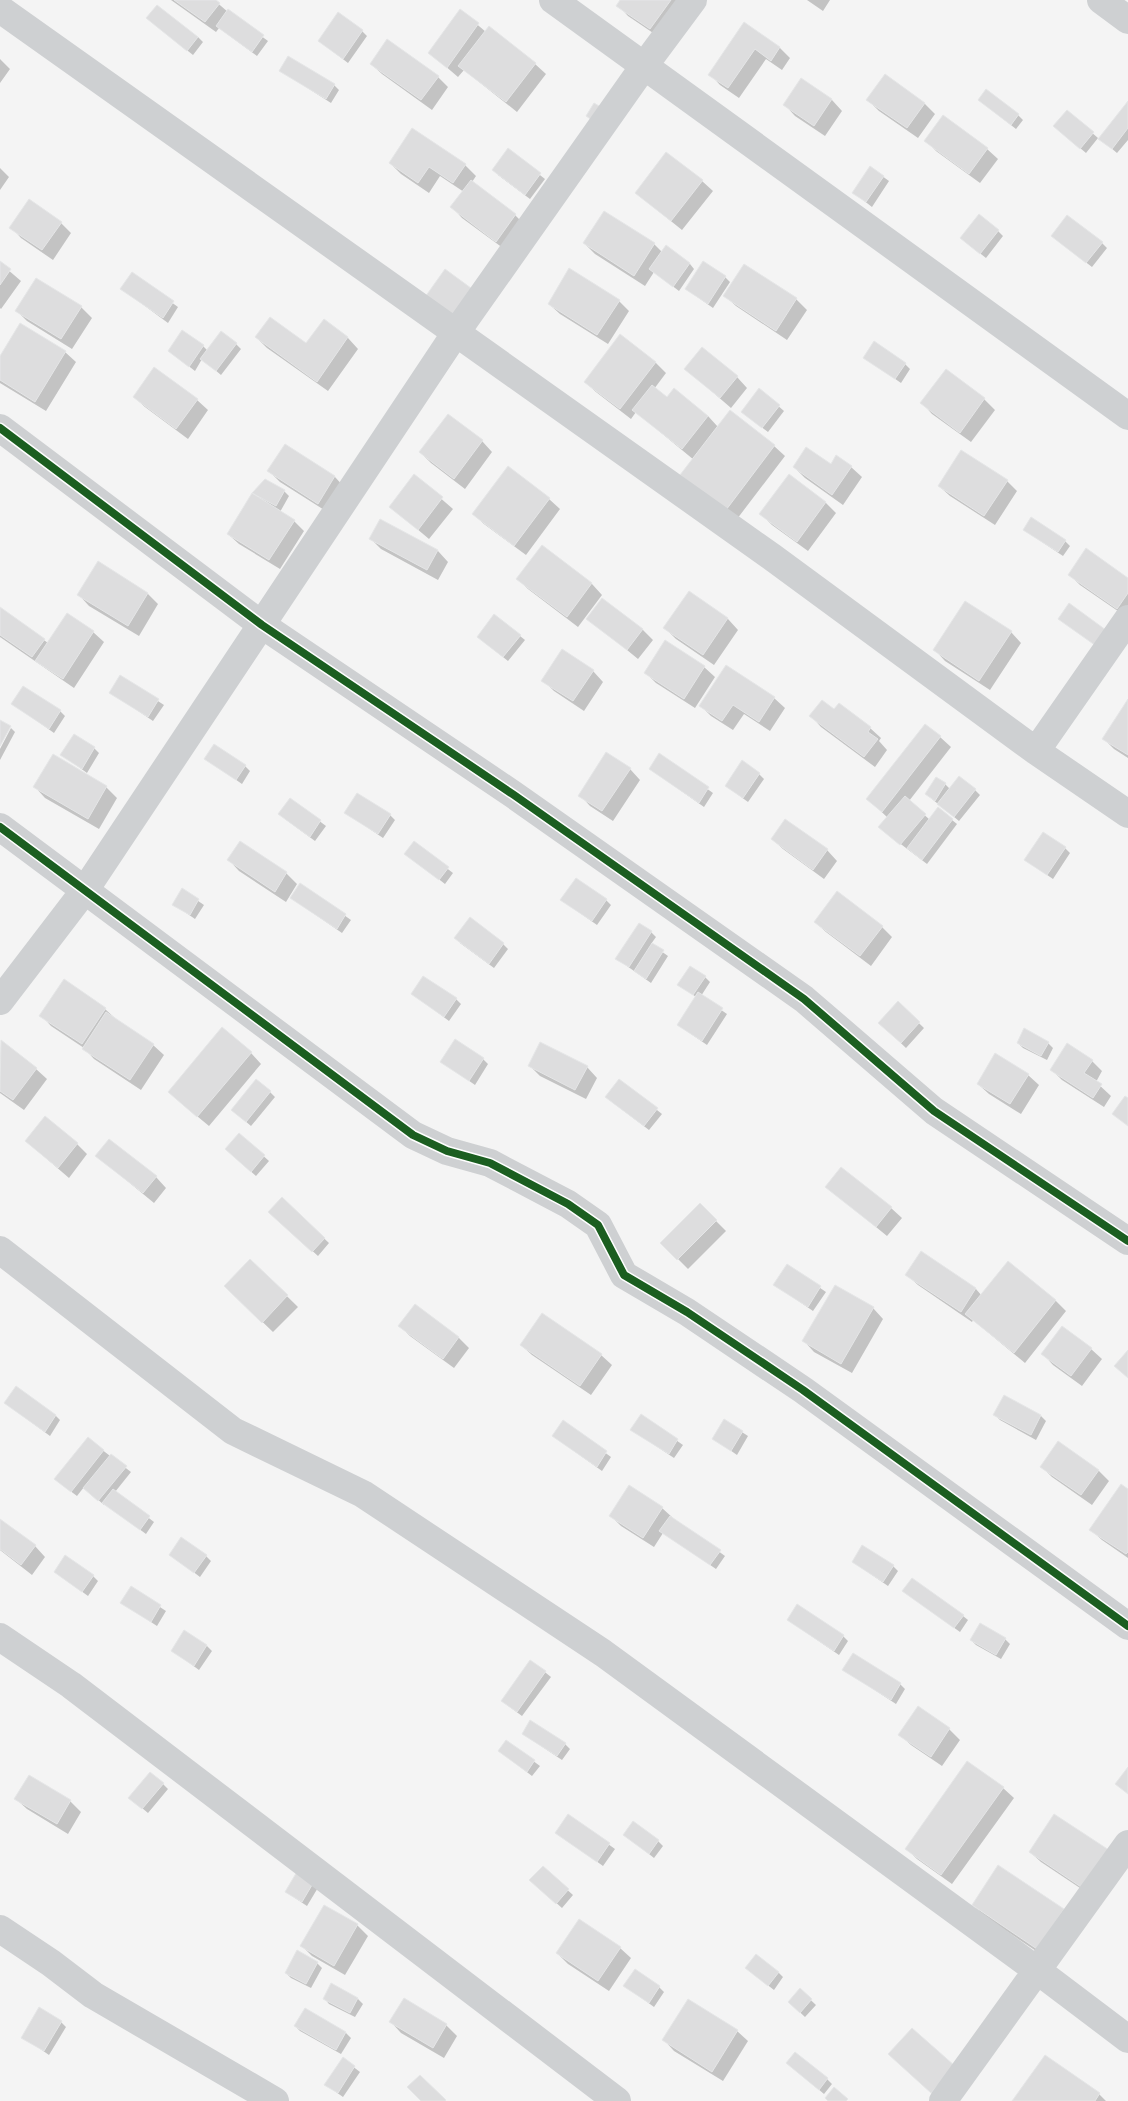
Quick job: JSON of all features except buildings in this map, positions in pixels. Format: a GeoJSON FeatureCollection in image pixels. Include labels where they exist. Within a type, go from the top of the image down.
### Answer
{"type":"FeatureCollection","features":[{"type":"Feature","properties":{"kind":"street"},"geometry":{"type":"LineString","coordinates":[[553,0],[1128,416]]}},
{"type":"Feature","properties":{"kind":"street"},"geometry":{"type":"LineString","coordinates":[[0,1001],[85,890],[456,334],[644,66],[693,0]]}},
{"type":"Feature","properties":{"kind":"street"},"geometry":{"type":"LineString","coordinates":[[1101,0],[1128,20]]}},
{"type":"Feature","properties":{"kind":"street"},"geometry":{"type":"LineString","coordinates":[[0,9],[772,557],[1036,751],[1128,814]]}},
{"type":"Feature","properties":{"kind":"street"},"geometry":{"type":"LineString","coordinates":[[0,428],[262,625],[514,795],[804,998],[934,1111],[1128,1241]]}},
{"type":"Feature","properties":{"kind":"street"},"geometry":{"type":"LineString","coordinates":[[1036,751],[1128,619]]}},
{"type":"Feature","properties":{"kind":"street"},"geometry":{"type":"LineString","coordinates":[[0,827],[413,1135],[447,1151],[490,1163],[568,1204],[598,1225],[624,1275],[687,1312],[804,1390],[1128,1626]]}},
{"type":"Feature","properties":{"kind":"street"},"geometry":{"type":"LineString","coordinates":[[0,1250],[233,1431],[364,1494],[603,1654],[1038,1971],[1128,2039]]}},
{"type":"Feature","properties":{"kind":"street"},"geometry":{"type":"LineString","coordinates":[[0,1637],[71,1685],[618,2101]]}},
{"type":"Feature","properties":{"kind":"street"},"geometry":{"type":"LineString","coordinates":[[943,2101],[1128,1844]]}},
{"type":"Feature","properties":{"kind":"street"},"geometry":{"type":"LineString","coordinates":[[0,1929],[52,1962],[93,1995],[275,2101]]}},
{"type":"Feature","properties":{"kind":"cycle path"},"geometry":{"type":"LineString","coordinates":[[0,428],[262,625],[514,795],[804,999],[934,1111],[1128,1241]]}},
{"type":"Feature","properties":{"kind":"cycle path"},"geometry":{"type":"LineString","coordinates":[[0,827],[413,1135],[447,1151],[490,1163],[568,1204],[598,1225],[624,1275],[687,1312],[803,1390],[1128,1626]]}}]}
